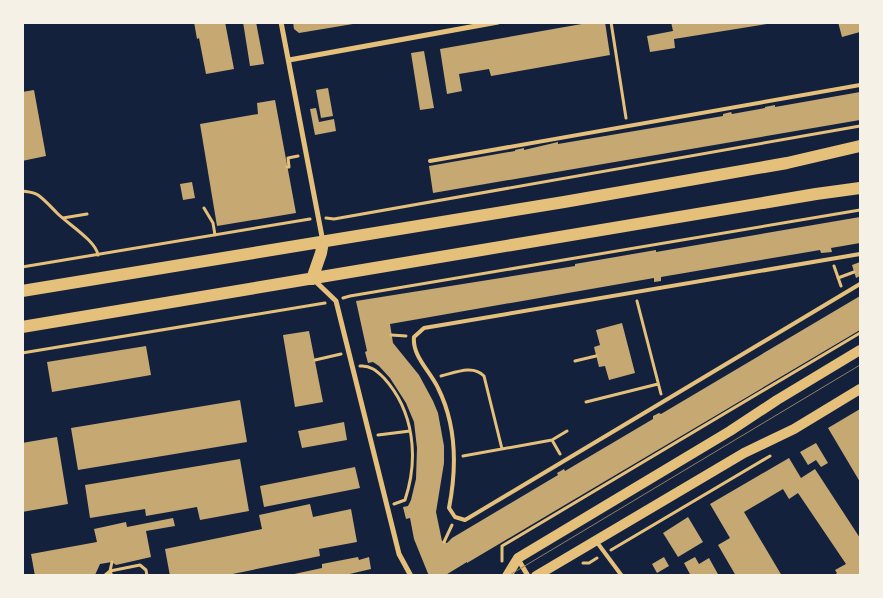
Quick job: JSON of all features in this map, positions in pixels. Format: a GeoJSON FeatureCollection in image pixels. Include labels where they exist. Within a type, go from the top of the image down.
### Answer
{"type":"FeatureCollection","features":[{"type":"Feature","properties":{"kind":"main road"},"geometry":{"type":"LineString","coordinates":[[22,291],[787,163],[860,146]]}},
{"type":"Feature","properties":{"kind":"main road"},"geometry":{"type":"LineString","coordinates":[[22,327],[806,195],[860,188]]}},
{"type":"Feature","properties":{"kind":"main road"},"geometry":{"type":"LineString","coordinates":[[312,279],[323,242]]}},
{"type":"Feature","properties":{"kind":"main road"},"geometry":{"type":"LineString","coordinates":[[507,576],[518,558],[730,431],[860,350]]}},
{"type":"Feature","properties":{"kind":"main road"},"geometry":{"type":"LineString","coordinates":[[536,576],[744,452],[794,429],[860,389]]}},
{"type":"Feature","properties":{"kind":"street"},"geometry":{"type":"LineString","coordinates":[[281,22],[323,242]]}},
{"type":"Feature","properties":{"kind":"street"},"geometry":{"type":"LineString","coordinates":[[289,60],[498,22]]}},
{"type":"Feature","properties":{"kind":"street"},"geometry":{"type":"LineString","coordinates":[[312,279],[336,301],[399,554],[410,576]]}},
{"type":"Feature","properties":{"kind":"street"},"geometry":{"type":"LineString","coordinates":[[518,558],[528,576]]}},
{"type":"Feature","properties":{"kind":"lane"},"geometry":{"type":"LineString","coordinates":[[430,160],[860,85]]}},
{"type":"Feature","properties":{"kind":"lane"},"geometry":{"type":"LineString","coordinates":[[860,254],[424,328],[414,337],[413,347],[438,388],[451,424],[455,458],[449,508],[455,518],[465,520],[860,284]]}},
{"type":"Feature","properties":{"kind":"lane"},"geometry":{"type":"LineString","coordinates":[[596,540],[622,576]]}},
{"type":"Feature","properties":{"kind":"path"},"geometry":{"type":"LineString","coordinates":[[611,22],[627,126]]}},
{"type":"Feature","properties":{"kind":"path"},"geometry":{"type":"LineString","coordinates":[[22,267],[318,217],[334,219],[860,126]]}},
{"type":"Feature","properties":{"kind":"path"},"geometry":{"type":"LineString","coordinates":[[287,167],[289,167],[288,158],[292,157]]}},
{"type":"Feature","properties":{"kind":"path"},"geometry":{"type":"LineString","coordinates":[[22,192],[35,193],[84,236],[97,250],[98,255]]}},
{"type":"Feature","properties":{"kind":"path"},"geometry":{"type":"LineString","coordinates":[[204,208],[215,223],[215,235]]}},
{"type":"Feature","properties":{"kind":"path"},"geometry":{"type":"LineString","coordinates":[[22,353],[336,301],[350,296],[860,210]]}},
{"type":"Feature","properties":{"kind":"path"},"geometry":{"type":"LineString","coordinates":[[63,218],[87,214]]}},
{"type":"Feature","properties":{"kind":"path"},"geometry":{"type":"LineString","coordinates":[[832,259],[844,294]]}},
{"type":"Feature","properties":{"kind":"path"},"geometry":{"type":"LineString","coordinates":[[838,278],[854,272]]}},
{"type":"Feature","properties":{"kind":"path"},"geometry":{"type":"LineString","coordinates":[[634,292],[663,402]]}},
{"type":"Feature","properties":{"kind":"path"},"geometry":{"type":"LineString","coordinates":[[502,546],[860,333]]}},
{"type":"Feature","properties":{"kind":"path"},"geometry":{"type":"LineString","coordinates":[[391,334],[414,337]]}},
{"type":"Feature","properties":{"kind":"path"},"geometry":{"type":"LineString","coordinates":[[315,360],[349,352]]}},
{"type":"Feature","properties":{"kind":"path"},"geometry":{"type":"LineString","coordinates":[[575,361],[596,356]]}},
{"type":"Feature","properties":{"kind":"path"},"geometry":{"type":"LineString","coordinates":[[352,367],[367,366],[378,372],[392,387],[403,405],[410,431],[412,472],[409,487],[405,500],[387,506]]}},
{"type":"Feature","properties":{"kind":"path"},"geometry":{"type":"LineString","coordinates":[[432,378],[468,370],[480,371],[484,376],[502,449]]}},
{"type":"Feature","properties":{"kind":"path"},"geometry":{"type":"LineString","coordinates":[[586,402],[658,384]]}},
{"type":"Feature","properties":{"kind":"path"},"geometry":{"type":"LineString","coordinates":[[370,436],[410,431]]}},
{"type":"Feature","properties":{"kind":"path"},"geometry":{"type":"LineString","coordinates":[[455,458],[552,440],[567,431]]}},
{"type":"Feature","properties":{"kind":"path"},"geometry":{"type":"LineString","coordinates":[[552,440],[564,461]]}},
{"type":"Feature","properties":{"kind":"path"},"geometry":{"type":"LineString","coordinates":[[589,563],[775,453]]}},
{"type":"Feature","properties":{"kind":"path"},"geometry":{"type":"LineString","coordinates":[[444,542],[455,518]]}},
{"type":"Feature","properties":{"kind":"path"},"geometry":{"type":"LineString","coordinates":[[111,573],[112,562]]}},
{"type":"Feature","properties":{"kind":"path"},"geometry":{"type":"LineString","coordinates":[[104,576],[140,565],[146,570],[147,576]]}},
{"type":"Feature","properties":{"kind":"building"},"geometry":{"type":"Polygon","coordinates":[[[194,22],[225,22],[234,69],[206,74],[194,22]]]}},
{"type":"Feature","properties":{"kind":"building"},"geometry":{"type":"Polygon","coordinates":[[[243,22],[256,22],[264,64],[250,66],[243,22]]]}},
{"type":"Feature","properties":{"kind":"building"},"geometry":{"type":"Polygon","coordinates":[[[293,22],[352,22],[353,24],[299,33],[294,29],[293,22]]]}},
{"type":"Feature","properties":{"kind":"building"},"geometry":{"type":"Polygon","coordinates":[[[593,22],[605,22],[610,55],[491,76],[489,69],[459,74],[462,91],[447,94],[440,49],[593,22]]]}},
{"type":"Feature","properties":{"kind":"building"},"geometry":{"type":"Polygon","coordinates":[[[671,22],[767,22],[767,24],[674,39],[675,48],[650,52],[647,36],[673,31],[671,22]]]}},
{"type":"Feature","properties":{"kind":"building"},"geometry":{"type":"Polygon","coordinates":[[[838,22],[860,22],[860,32],[842,37],[838,22]]]}},
{"type":"Feature","properties":{"kind":"building"},"geometry":{"type":"Polygon","coordinates":[[[424,51],[434,108],[420,110],[411,53],[424,51]]]}},
{"type":"Feature","properties":{"kind":"building"},"geometry":{"type":"Polygon","coordinates":[[[328,88],[333,116],[321,118],[316,90],[328,88]]]}},
{"type":"Feature","properties":{"kind":"building"},"geometry":{"type":"Polygon","coordinates":[[[34,90],[46,156],[22,161],[22,92],[34,90]]]}},
{"type":"Feature","properties":{"kind":"building"},"geometry":{"type":"Polygon","coordinates":[[[860,92],[860,120],[433,193],[429,166],[524,148],[524,150],[558,142],[558,144],[723,116],[723,114],[731,112],[732,114],[775,105],[775,107],[860,92]]]}},
{"type":"Feature","properties":{"kind":"building"},"geometry":{"type":"Polygon","coordinates":[[[275,100],[296,213],[217,226],[200,124],[258,114],[257,103],[275,100]]]}},
{"type":"Feature","properties":{"kind":"building"},"geometry":{"type":"Polygon","coordinates":[[[316,108],[319,122],[334,119],[336,131],[315,135],[310,109],[316,108]]]}},
{"type":"Feature","properties":{"kind":"building"},"geometry":{"type":"Polygon","coordinates":[[[192,182],[195,198],[183,200],[180,184],[192,182]]]}},
{"type":"Feature","properties":{"kind":"building"},"geometry":{"type":"Polygon","coordinates":[[[860,217],[860,243],[831,248],[832,252],[821,253],[820,250],[661,277],[661,281],[654,282],[654,278],[390,324],[393,343],[419,375],[438,413],[444,446],[444,463],[436,512],[442,541],[447,543],[452,538],[558,475],[557,473],[564,469],[565,471],[653,419],[653,416],[661,414],[860,296],[860,330],[467,563],[444,576],[429,576],[414,539],[410,518],[406,519],[403,507],[408,506],[411,500],[416,479],[417,448],[414,422],[406,403],[390,378],[379,366],[373,362],[368,363],[356,301],[860,217]]]}},
{"type":"Feature","properties":{"kind":"building"},"geometry":{"type":"Polygon","coordinates":[[[860,262],[860,276],[856,278],[852,265],[860,262]]]}},
{"type":"Feature","properties":{"kind":"building"},"geometry":{"type":"Polygon","coordinates":[[[622,323],[635,373],[609,380],[605,366],[599,367],[594,347],[600,345],[596,330],[622,323]]]}},
{"type":"Feature","properties":{"kind":"building"},"geometry":{"type":"Polygon","coordinates":[[[309,331],[323,402],[295,407],[283,335],[309,331]]]}},
{"type":"Feature","properties":{"kind":"building"},"geometry":{"type":"Polygon","coordinates":[[[146,346],[151,375],[52,392],[47,362],[146,346]]]}},
{"type":"Feature","properties":{"kind":"building"},"geometry":{"type":"Polygon","coordinates":[[[240,400],[247,442],[78,470],[71,428],[240,400]]]}},
{"type":"Feature","properties":{"kind":"building"},"geometry":{"type":"Polygon","coordinates":[[[860,409],[860,482],[828,428],[860,409]]]}},
{"type":"Feature","properties":{"kind":"building"},"geometry":{"type":"Polygon","coordinates":[[[344,422],[347,440],[302,448],[298,431],[344,422]]]}},
{"type":"Feature","properties":{"kind":"building"},"geometry":{"type":"Polygon","coordinates":[[[57,437],[68,504],[22,512],[22,443],[57,437]]]}},
{"type":"Feature","properties":{"kind":"building"},"geometry":{"type":"Polygon","coordinates":[[[816,443],[828,463],[821,467],[816,460],[808,465],[800,452],[816,443]]]}},
{"type":"Feature","properties":{"kind":"building"},"geometry":{"type":"Polygon","coordinates":[[[789,458],[801,478],[815,469],[860,538],[860,576],[833,576],[837,573],[835,570],[846,564],[798,493],[789,499],[783,489],[744,512],[782,576],[736,576],[718,545],[730,538],[710,504],[789,458]]]}},
{"type":"Feature","properties":{"kind":"building"},"geometry":{"type":"Polygon","coordinates":[[[240,459],[249,511],[200,520],[197,507],[146,516],[145,509],[90,518],[85,485],[240,459]]]}},
{"type":"Feature","properties":{"kind":"building"},"geometry":{"type":"Polygon","coordinates":[[[355,467],[360,488],[264,507],[260,486],[355,467]]]}},
{"type":"Feature","properties":{"kind":"building"},"geometry":{"type":"Polygon","coordinates":[[[310,504],[313,517],[351,509],[357,542],[319,549],[320,556],[223,576],[170,576],[165,549],[262,529],[259,515],[310,504]]]}},
{"type":"Feature","properties":{"kind":"building"},"geometry":{"type":"Polygon","coordinates":[[[688,517],[703,542],[678,557],[663,533],[688,517]]]}},
{"type":"Feature","properties":{"kind":"building"},"geometry":{"type":"Polygon","coordinates":[[[173,518],[175,526],[146,531],[151,557],[116,565],[112,562],[100,564],[95,575],[91,576],[35,576],[31,554],[97,542],[94,529],[126,522],[127,527],[173,518]]]}},
{"type":"Feature","properties":{"kind":"building"},"geometry":{"type":"Polygon","coordinates":[[[358,557],[359,560],[369,557],[371,569],[341,576],[285,576],[322,568],[322,564],[358,557]]]}},
{"type":"Feature","properties":{"kind":"building"},"geometry":{"type":"Polygon","coordinates":[[[664,557],[669,566],[657,573],[652,564],[664,557]]]}},
{"type":"Feature","properties":{"kind":"building"},"geometry":{"type":"Polygon","coordinates":[[[695,557],[699,564],[709,558],[719,576],[691,576],[684,563],[695,557]]]}},
{"type":"Feature","properties":{"kind":"tram line"},"geometry":{"type":"LineString","coordinates":[[508,576],[860,365]]}}]}
